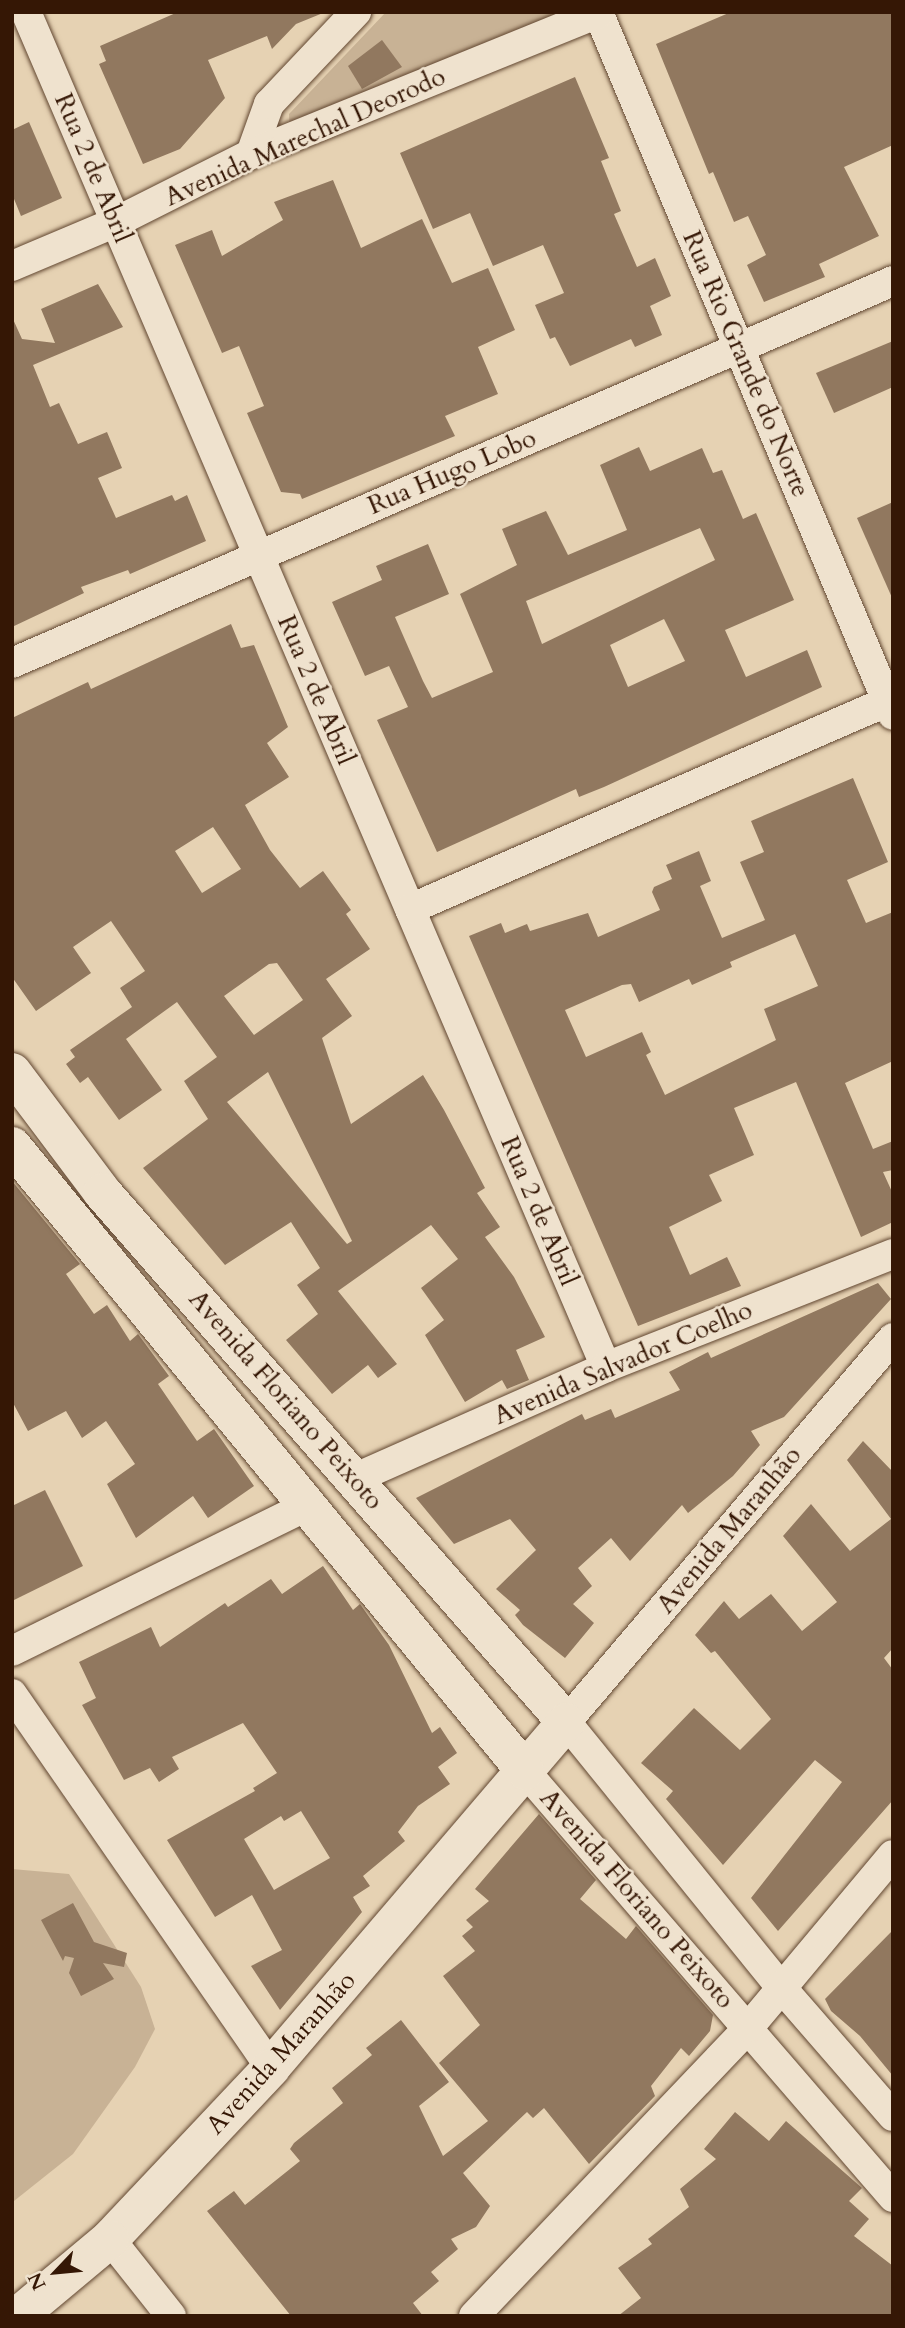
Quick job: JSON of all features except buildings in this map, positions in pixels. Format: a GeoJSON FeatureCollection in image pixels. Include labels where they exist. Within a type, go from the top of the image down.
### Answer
{"type":"FeatureCollection","features":[{"type":"Feature","properties":{"kind":"street","name":"Rua 2 de Abril"},"geometry":{"type":"LineString","coordinates":[[26,12],[606,1367]]}},
{"type":"Feature","properties":{"kind":"street"},"geometry":{"type":"LineString","coordinates":[[251,154],[270,104],[356,12]]}},
{"type":"Feature","properties":{"kind":"street","name":"Avenida Marechal Deorodo"},"geometry":{"type":"LineString","coordinates":[[12,266],[116,222],[251,154],[599,12]]}},
{"type":"Feature","properties":{"kind":"street","name":"Rua Rio Grande do Norte"},"geometry":{"type":"LineString","coordinates":[[599,12],[891,706]]}},
{"type":"Feature","properties":{"kind":"street","name":"Rua Hugo Lobo"},"geometry":{"type":"LineString","coordinates":[[12,663],[893,281]]}},
{"type":"Feature","properties":{"kind":"street"},"geometry":{"type":"LineString","coordinates":[[410,909],[891,706]]}},
{"type":"Feature","properties":{"kind":"street","name":"Avenida Floriano Peixoto"},"geometry":{"type":"LineString","coordinates":[[12,1072],[102,1192],[356,1478],[566,1722],[780,1986],[893,2116]]}},
{"type":"Feature","properties":{"kind":"street"},"geometry":{"type":"LineString","coordinates":[[12,1144],[35,1140],[41,1132],[43,1112]]}},
{"type":"Feature","properties":{"kind":"street","name":"Avenida Floriano Peixoto"},"geometry":{"type":"LineString","coordinates":[[12,1144],[524,1771],[749,2027],[893,2197]]}},
{"type":"Feature","properties":{"kind":"street"},"geometry":{"type":"LineString","coordinates":[[69,1215],[81,1191],[102,1192]]}},
{"type":"Feature","properties":{"kind":"street","name":"Avenida Salvador Coelho"},"geometry":{"type":"LineString","coordinates":[[356,1478],[606,1367],[893,1254]]}},
{"type":"Feature","properties":{"kind":"street","name":"Avenida Maranhão"},"geometry":{"type":"LineString","coordinates":[[566,1722],[893,1338]]}},
{"type":"Feature","properties":{"kind":"street"},"geometry":{"type":"LineString","coordinates":[[12,1651],[309,1505]]}},
{"type":"Feature","properties":{"kind":"street"},"geometry":{"type":"LineString","coordinates":[[12,1693],[271,2068]]}},
{"type":"Feature","properties":{"kind":"street","name":"Avenida Floriano Peixoto"},"geometry":{"type":"LineString","coordinates":[[524,1771],[566,1722]]}},
{"type":"Feature","properties":{"kind":"street","name":"Avenida Maranhão"},"geometry":{"type":"LineString","coordinates":[[18,2316],[110,2239],[271,2068],[524,1771]]}},
{"type":"Feature","properties":{"kind":"street"},"geometry":{"type":"LineString","coordinates":[[780,1986],[893,1855]]}},
{"type":"Feature","properties":{"kind":"street","name":"Avenida Floriano Peixoto"},"geometry":{"type":"LineString","coordinates":[[749,2027],[780,1986]]}},
{"type":"Feature","properties":{"kind":"street"},"geometry":{"type":"LineString","coordinates":[[474,2316],[749,2027]]}},
{"type":"Feature","properties":{"kind":"street"},"geometry":{"type":"LineString","coordinates":[[110,2239],[171,2316]]}},
{"type":"Feature","properties":{"kind":"shaded area"},"geometry":{"type":"Polygon","coordinates":[[[386,12],[557,12],[560,18],[290,134],[289,114],[386,12]]]}},
{"type":"Feature","properties":{"kind":"shaded area"},"geometry":{"type":"Polygon","coordinates":[[[12,1869],[69,1874],[141,1987],[155,2029],[135,2067],[73,2154],[14,2201],[12,1869]]]}}]}
